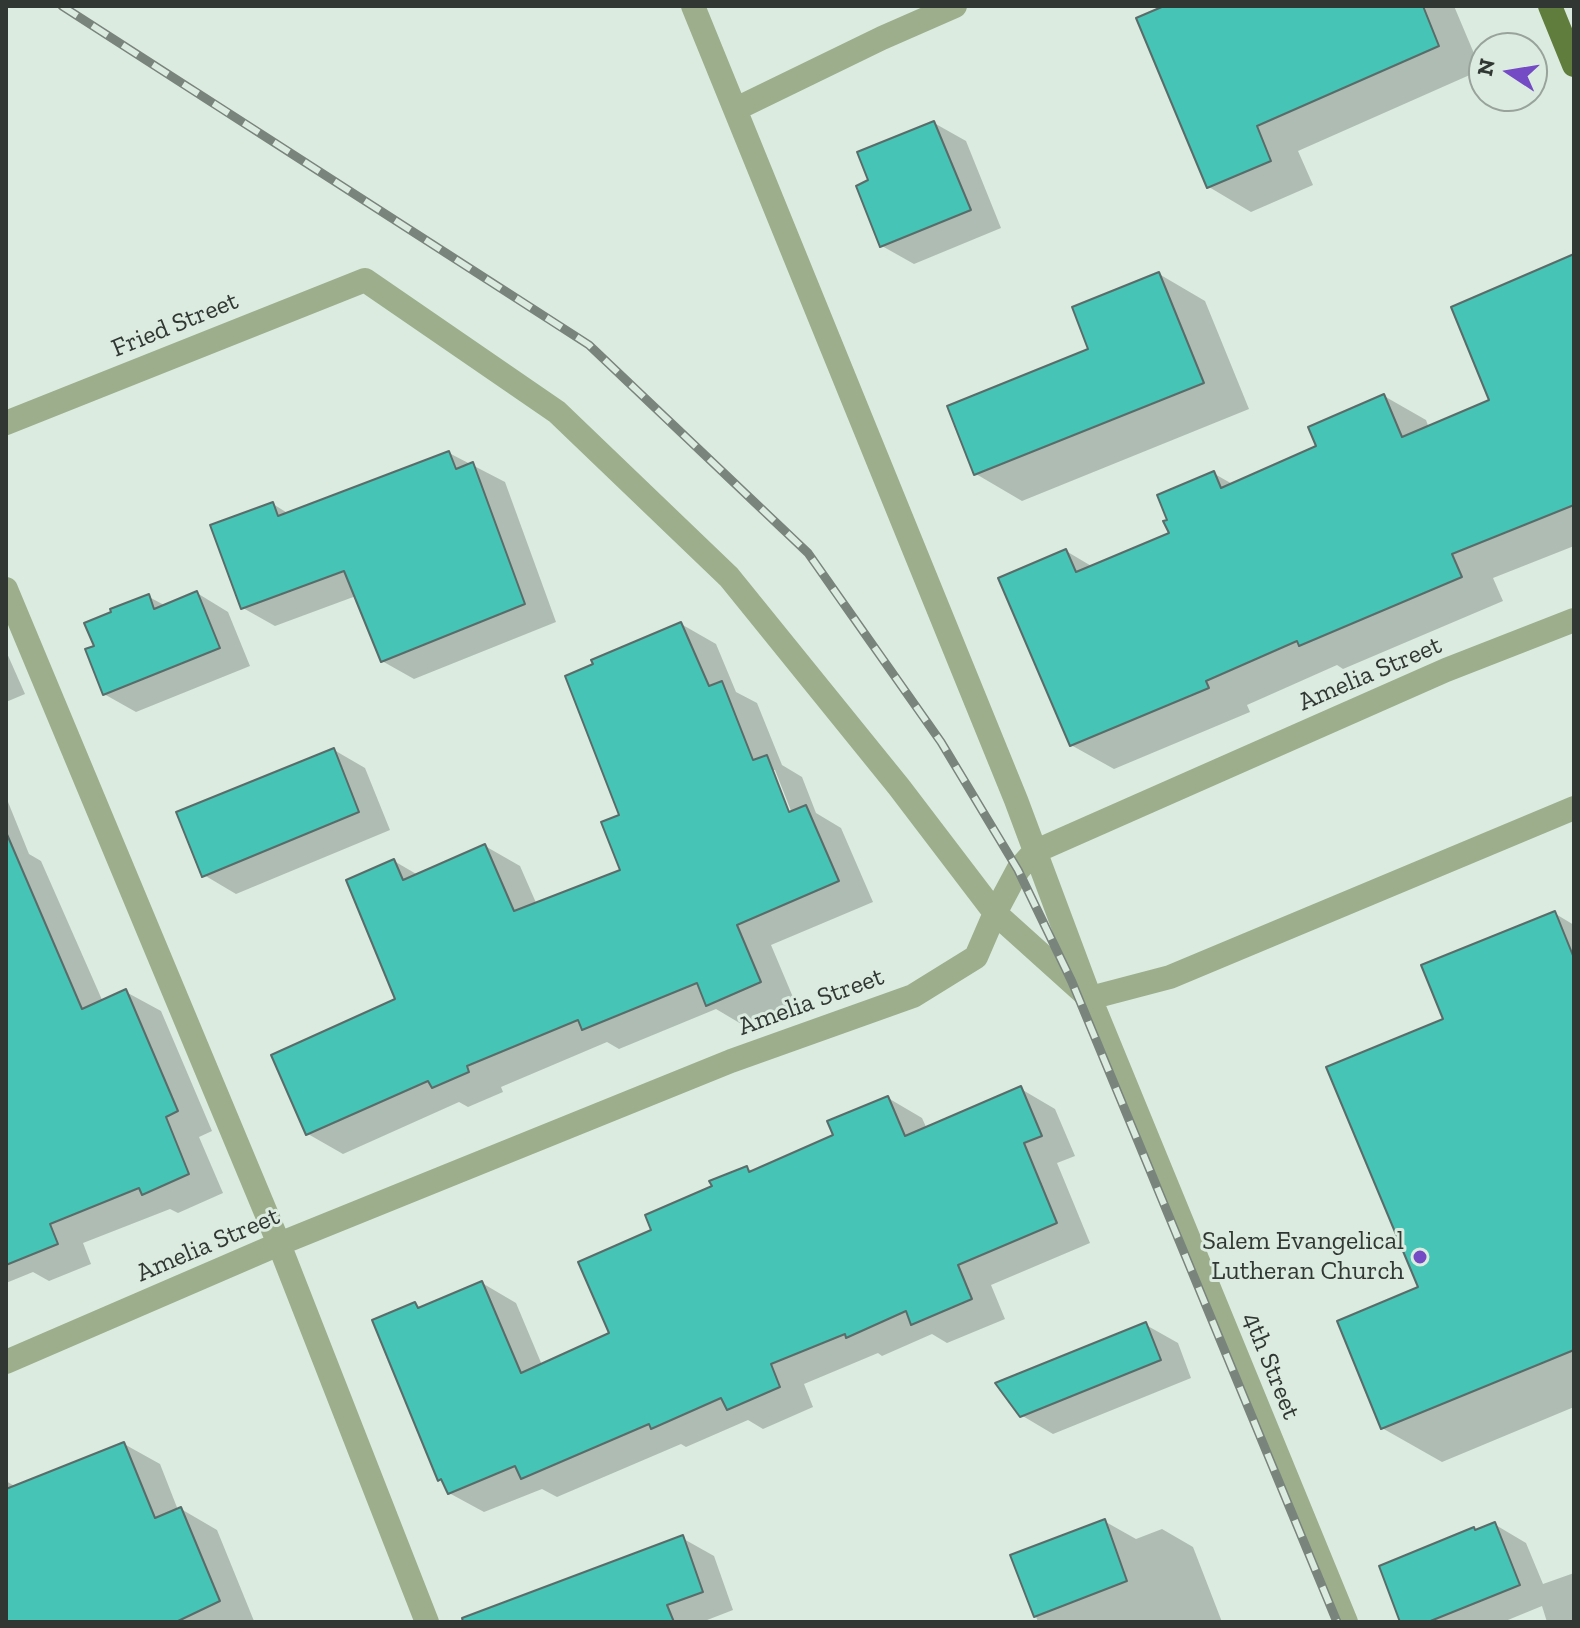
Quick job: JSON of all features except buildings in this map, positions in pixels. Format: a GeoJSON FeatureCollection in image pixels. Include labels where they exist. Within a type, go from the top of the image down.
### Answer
{"type":"FeatureCollection","features":[{"type":"Feature","properties":{"kind":"main road"},"geometry":{"type":"LineString","coordinates":[[1550,6],[1574,65]]}},
{"type":"Feature","properties":{"kind":"street","name":"4th Street"},"geometry":{"type":"LineString","coordinates":[[693,6],[1016,800],[1090,998],[1346,1622]]}},
{"type":"Feature","properties":{"kind":"street"},"geometry":{"type":"LineString","coordinates":[[736,109],[955,6]]}},
{"type":"Feature","properties":{"kind":"street","name":"Fried Street"},"geometry":{"type":"LineString","coordinates":[[6,423],[365,280],[557,412],[729,577],[899,787],[995,913]]}},
{"type":"Feature","properties":{"kind":"street"},"geometry":{"type":"LineString","coordinates":[[6,589],[279,1244],[427,1622]]}},
{"type":"Feature","properties":{"kind":"street","name":"Amelia Street"},"geometry":{"type":"LineString","coordinates":[[6,1362],[279,1244],[731,1061],[913,996],[976,957],[1018,870],[1034,852],[1446,670],[1574,620]]}},
{"type":"Feature","properties":{"kind":"street"},"geometry":{"type":"LineString","coordinates":[[995,913],[1090,998],[1170,977],[1574,808]]}},
{"type":"Feature","properties":{"kind":"railway"},"geometry":{"type":"LineString","coordinates":[[62,6],[589,345],[808,553],[941,742],[1018,870],[1072,982],[1337,1622]]}},
{"type":"Feature","properties":{"kind":"place","name":"Salem Evangelical Lutheran Church"},"geometry":{"type":"Point","coordinates":[1420,1257]}}]}
